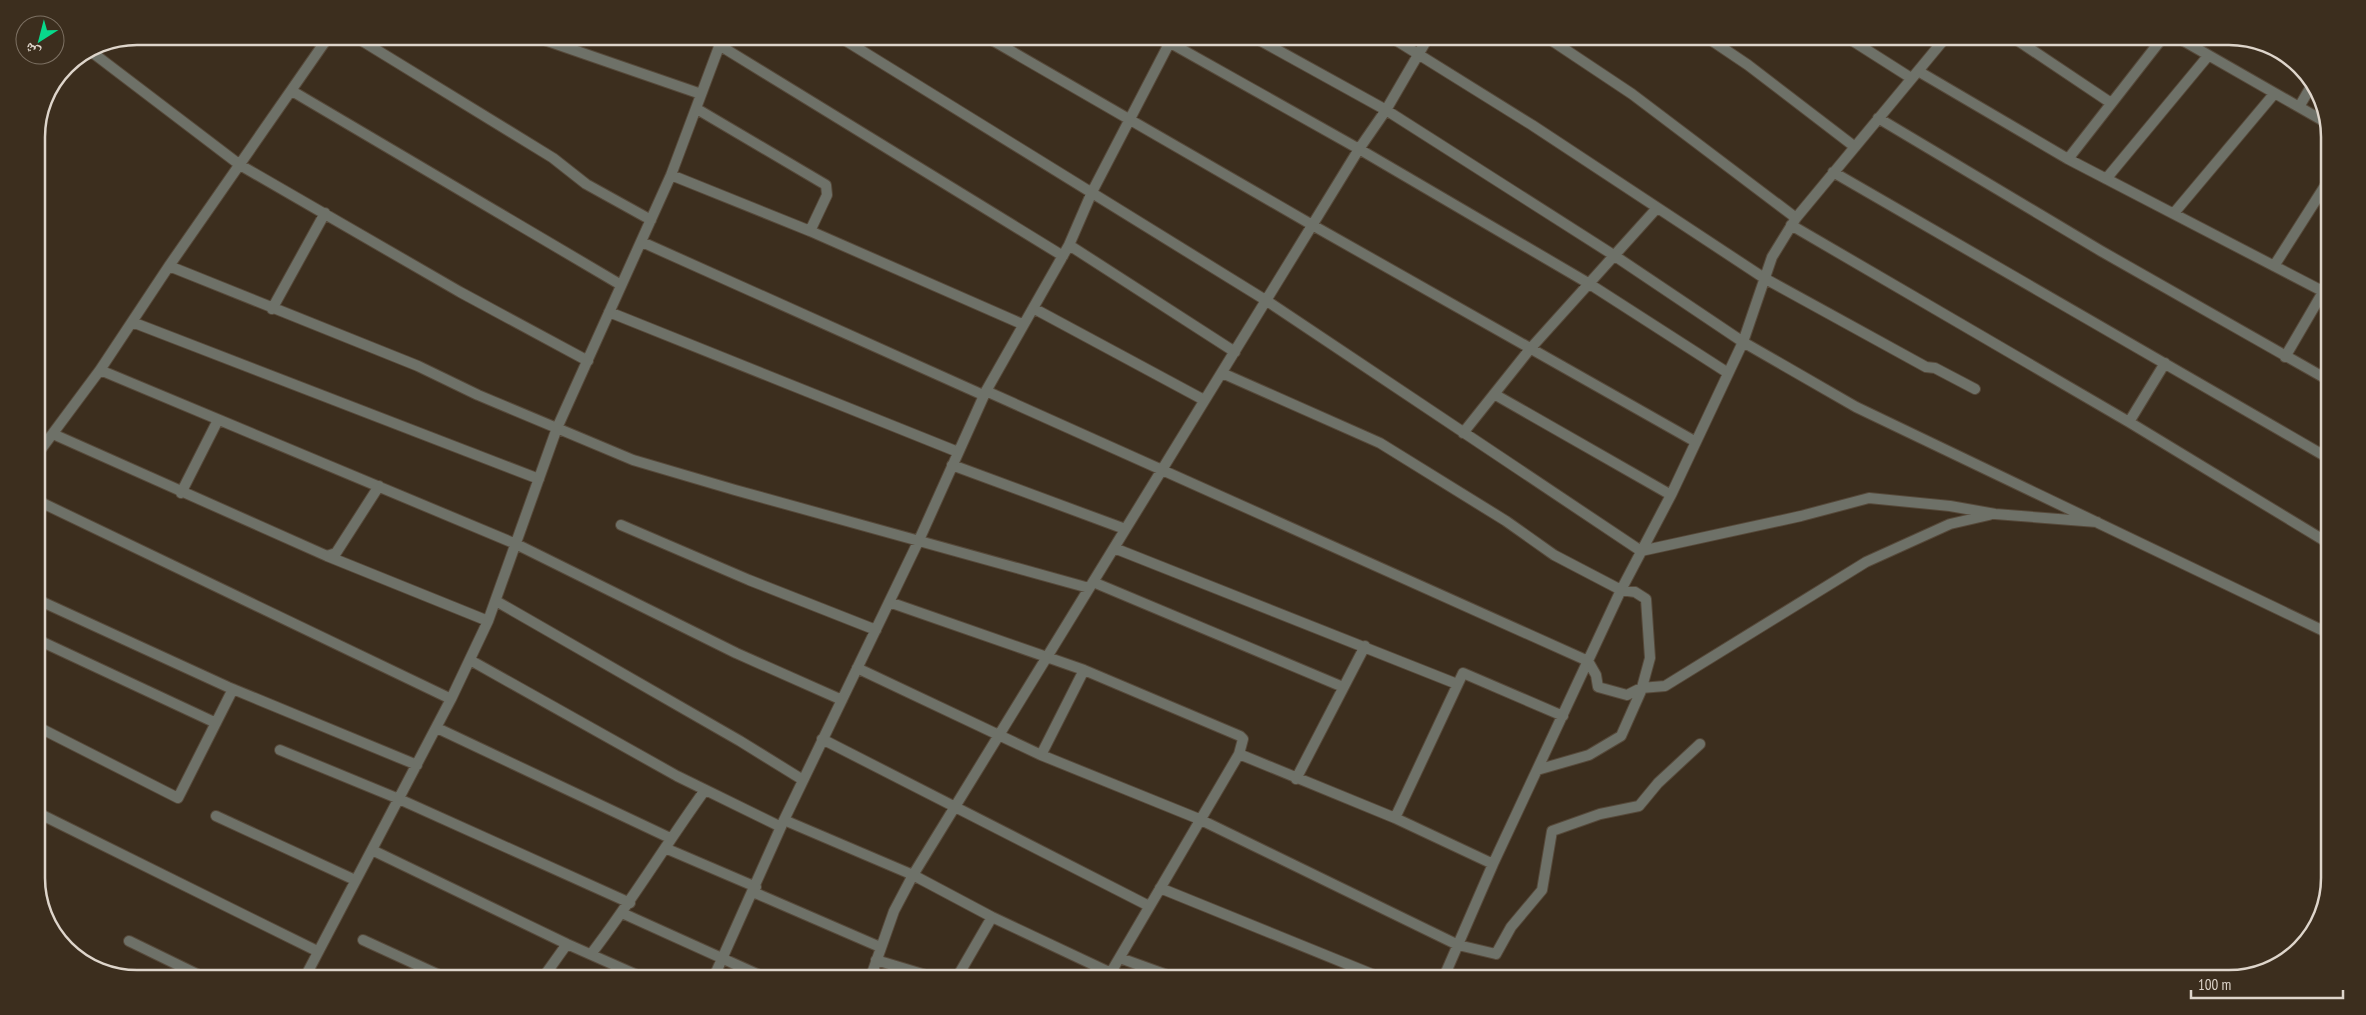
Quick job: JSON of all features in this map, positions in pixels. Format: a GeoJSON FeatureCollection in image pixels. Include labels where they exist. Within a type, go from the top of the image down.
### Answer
{"type":"FeatureCollection","features":[{"type":"Feature","properties":{"kind":"street"},"geometry":{"type":"LineString","coordinates":[[45,444],[100,370],[169,266],[323,45]]}},
{"type":"Feature","properties":{"kind":"street"},"geometry":{"type":"LineString","coordinates":[[369,45],[553,158],[586,184],[651,220]]}},
{"type":"Feature","properties":{"kind":"street"},"geometry":{"type":"LineString","coordinates":[[559,45],[702,94]]}},
{"type":"Feature","properties":{"kind":"street"},"geometry":{"type":"LineString","coordinates":[[308,970],[417,765],[488,621],[557,428],[671,175],[719,45]]}},
{"type":"Feature","properties":{"kind":"street"},"geometry":{"type":"LineString","coordinates":[[729,45],[1063,256]]}},
{"type":"Feature","properties":{"kind":"street"},"geometry":{"type":"LineString","coordinates":[[853,45],[1267,301],[1641,551],[1801,516],[1869,498],[1950,506],[1995,514],[2096,522]]}},
{"type":"Feature","properties":{"kind":"street"},"geometry":{"type":"LineString","coordinates":[[1001,45],[1314,226],[1696,442]]}},
{"type":"Feature","properties":{"kind":"street"},"geometry":{"type":"LineString","coordinates":[[717,970],[782,824],[919,540],[985,393],[1022,324],[1069,245],[1092,192],[1168,45]]}},
{"type":"Feature","properties":{"kind":"street"},"geometry":{"type":"LineString","coordinates":[[1180,45],[1588,283],[1728,373]]}},
{"type":"Feature","properties":{"kind":"street"},"geometry":{"type":"LineString","coordinates":[[1268,45],[1386,110],[1615,256],[1743,342],[1856,407],[2321,630]]}},
{"type":"Feature","properties":{"kind":"street"},"geometry":{"type":"LineString","coordinates":[[1403,45],[1532,126],[1764,278],[1926,367],[1935,368],[1975,389]]}},
{"type":"Feature","properties":{"kind":"street"},"geometry":{"type":"LineString","coordinates":[[873,970],[894,911],[913,875],[1000,736],[1204,400],[1314,226],[1359,149],[1386,110],[1424,45]]}},
{"type":"Feature","properties":{"kind":"street"},"geometry":{"type":"LineString","coordinates":[[1558,45],[1632,94],[1794,222],[2130,422],[2321,539]]}},
{"type":"Feature","properties":{"kind":"street"},"geometry":{"type":"LineString","coordinates":[[1718,45],[1748,65],[1855,147]]}},
{"type":"Feature","properties":{"kind":"street"},"geometry":{"type":"LineString","coordinates":[[1862,45],[2068,159],[2321,290]]}},
{"type":"Feature","properties":{"kind":"street"},"geometry":{"type":"LineString","coordinates":[[1447,970],[1493,864],[1621,590],[1671,494],[1743,342],[1772,257],[1794,222],[1833,172],[1939,45]]}},
{"type":"Feature","properties":{"kind":"street"},"geometry":{"type":"LineString","coordinates":[[2024,45],[2111,104]]}},
{"type":"Feature","properties":{"kind":"street"},"geometry":{"type":"LineString","coordinates":[[2068,159],[2157,45]]}},
{"type":"Feature","properties":{"kind":"street"},"geometry":{"type":"LineString","coordinates":[[2190,45],[2319,118]]}},
{"type":"Feature","properties":{"kind":"street"},"geometry":{"type":"LineString","coordinates":[[96,55],[240,165],[460,292],[588,361]]}},
{"type":"Feature","properties":{"kind":"street"},"geometry":{"type":"LineString","coordinates":[[2106,179],[2208,56]]}},
{"type":"Feature","properties":{"kind":"street"},"geometry":{"type":"LineString","coordinates":[[292,91],[621,284]]}},
{"type":"Feature","properties":{"kind":"street"},"geometry":{"type":"LineString","coordinates":[[2299,107],[2308,92]]}},
{"type":"Feature","properties":{"kind":"street"},"geometry":{"type":"LineString","coordinates":[[2174,213],[2274,94]]}},
{"type":"Feature","properties":{"kind":"street"},"geometry":{"type":"LineString","coordinates":[[697,109],[826,186],[827,195],[810,231]]}},
{"type":"Feature","properties":{"kind":"street"},"geometry":{"type":"LineString","coordinates":[[1878,118],[2101,251],[2321,376]]}},
{"type":"Feature","properties":{"kind":"street"},"geometry":{"type":"LineString","coordinates":[[1833,172],[2321,454]]}},
{"type":"Feature","properties":{"kind":"street"},"geometry":{"type":"LineString","coordinates":[[671,175],[810,231],[1022,324]]}},
{"type":"Feature","properties":{"kind":"street"},"geometry":{"type":"LineString","coordinates":[[2274,266],[2321,192]]}},
{"type":"Feature","properties":{"kind":"street"},"geometry":{"type":"LineString","coordinates":[[1463,433],[1530,349],[1657,208]]}},
{"type":"Feature","properties":{"kind":"street"},"geometry":{"type":"LineString","coordinates":[[272,308],[324,213]]}},
{"type":"Feature","properties":{"kind":"street"},"geometry":{"type":"LineString","coordinates":[[642,242],[985,393],[1163,468],[1588,661],[1596,676],[1598,687],[1628,695],[1642,688],[1665,686],[1866,562],[1950,524],[1995,514]]}},
{"type":"Feature","properties":{"kind":"street"},"geometry":{"type":"LineString","coordinates":[[1069,245],[1235,352]]}},
{"type":"Feature","properties":{"kind":"street"},"geometry":{"type":"LineString","coordinates":[[169,266],[418,366],[478,395],[633,460],[919,540],[1091,585],[1343,687]]}},
{"type":"Feature","properties":{"kind":"street"},"geometry":{"type":"LineString","coordinates":[[2285,357],[2321,301]]}},
{"type":"Feature","properties":{"kind":"street"},"geometry":{"type":"LineString","coordinates":[[1033,308],[1204,400]]}},
{"type":"Feature","properties":{"kind":"street"},"geometry":{"type":"LineString","coordinates":[[609,312],[958,452]]}},
{"type":"Feature","properties":{"kind":"street"},"geometry":{"type":"LineString","coordinates":[[132,322],[539,479]]}},
{"type":"Feature","properties":{"kind":"street"},"geometry":{"type":"LineString","coordinates":[[2130,422],[2165,363]]}},
{"type":"Feature","properties":{"kind":"street"},"geometry":{"type":"LineString","coordinates":[[100,370],[516,544],[573,575],[736,653],[842,700]]}},
{"type":"Feature","properties":{"kind":"street"},"geometry":{"type":"LineString","coordinates":[[1222,373],[1380,443],[1506,521],[1554,555],[1621,590],[1635,592],[1646,599],[1650,658],[1642,688],[1621,736],[1589,755],[1537,770]]}},
{"type":"Feature","properties":{"kind":"street"},"geometry":{"type":"LineString","coordinates":[[1494,394],[1671,494]]}},
{"type":"Feature","properties":{"kind":"street"},"geometry":{"type":"LineString","coordinates":[[181,492],[218,420]]}},
{"type":"Feature","properties":{"kind":"street"},"geometry":{"type":"LineString","coordinates":[[53,434],[327,556],[488,621]]}},
{"type":"Feature","properties":{"kind":"street"},"geometry":{"type":"LineString","coordinates":[[952,465],[1125,529]]}},
{"type":"Feature","properties":{"kind":"street"},"geometry":{"type":"LineString","coordinates":[[327,556],[332,556],[337,552],[379,486]]}},
{"type":"Feature","properties":{"kind":"street"},"geometry":{"type":"LineString","coordinates":[[45,504],[451,699]]}},
{"type":"Feature","properties":{"kind":"street"},"geometry":{"type":"LineString","coordinates":[[621,525],[749,580],[876,630]]}},
{"type":"Feature","properties":{"kind":"street"},"geometry":{"type":"LineString","coordinates":[[1114,548],[1458,684]]}},
{"type":"Feature","properties":{"kind":"street"},"geometry":{"type":"LineString","coordinates":[[496,601],[740,741],[803,780]]}},
{"type":"Feature","properties":{"kind":"street"},"geometry":{"type":"LineString","coordinates":[[889,602],[1046,659],[1084,670],[1240,736],[1243,739],[1239,754],[1199,819],[1113,970]]}},
{"type":"Feature","properties":{"kind":"street"},"geometry":{"type":"LineString","coordinates":[[45,603],[233,690],[417,765]]}},
{"type":"Feature","properties":{"kind":"street"},"geometry":{"type":"LineString","coordinates":[[45,643],[216,723]]}},
{"type":"Feature","properties":{"kind":"street"},"geometry":{"type":"LineString","coordinates":[[1296,779],[1365,646]]}},
{"type":"Feature","properties":{"kind":"street"},"geometry":{"type":"LineString","coordinates":[[470,660],[705,790],[782,824],[913,875],[1097,970]]}},
{"type":"Feature","properties":{"kind":"street"},"geometry":{"type":"LineString","coordinates":[[858,668],[1041,755],[1199,819],[1458,945],[1496,954],[1511,926],[1542,890],[1552,831],[1600,814],[1639,806],[1658,783],[1700,744]]}},
{"type":"Feature","properties":{"kind":"street"},"geometry":{"type":"LineString","coordinates":[[1041,755],[1084,670]]}},
{"type":"Feature","properties":{"kind":"street"},"geometry":{"type":"LineString","coordinates":[[1395,818],[1463,673],[1562,716]]}},
{"type":"Feature","properties":{"kind":"street"},"geometry":{"type":"LineString","coordinates":[[45,731],[178,798],[233,690]]}},
{"type":"Feature","properties":{"kind":"street"},"geometry":{"type":"LineString","coordinates":[[436,728],[667,843],[754,890],[880,947]]}},
{"type":"Feature","properties":{"kind":"street"},"geometry":{"type":"LineString","coordinates":[[822,740],[1149,906]]}},
{"type":"Feature","properties":{"kind":"street"},"geometry":{"type":"LineString","coordinates":[[280,750],[399,799],[630,903]]}},
{"type":"Feature","properties":{"kind":"street"},"geometry":{"type":"LineString","coordinates":[[1239,754],[1395,818],[1493,864]]}},
{"type":"Feature","properties":{"kind":"street"},"geometry":{"type":"LineString","coordinates":[[591,954],[630,903],[667,843],[705,790]]}},
{"type":"Feature","properties":{"kind":"street"},"geometry":{"type":"LineString","coordinates":[[45,816],[317,951]]}},
{"type":"Feature","properties":{"kind":"street"},"geometry":{"type":"LineString","coordinates":[[216,816],[355,880]]}},
{"type":"Feature","properties":{"kind":"street"},"geometry":{"type":"LineString","coordinates":[[372,850],[567,944],[626,970]]}},
{"type":"Feature","properties":{"kind":"street"},"geometry":{"type":"LineString","coordinates":[[1160,888],[1362,970]]}},
{"type":"Feature","properties":{"kind":"street"},"geometry":{"type":"LineString","coordinates":[[622,914],[749,970]]}},
{"type":"Feature","properties":{"kind":"street"},"geometry":{"type":"LineString","coordinates":[[961,970],[992,917]]}},
{"type":"Feature","properties":{"kind":"street"},"geometry":{"type":"LineString","coordinates":[[364,940],[429,970]]}},
{"type":"Feature","properties":{"kind":"street"},"geometry":{"type":"LineString","coordinates":[[129,941],[189,970]]}},
{"type":"Feature","properties":{"kind":"street"},"geometry":{"type":"LineString","coordinates":[[548,970],[567,944]]}},
{"type":"Feature","properties":{"kind":"street"},"geometry":{"type":"LineString","coordinates":[[1120,958],[1153,970]]}},
{"type":"Feature","properties":{"kind":"street"},"geometry":{"type":"LineString","coordinates":[[876,960],[909,970]]}}]}
